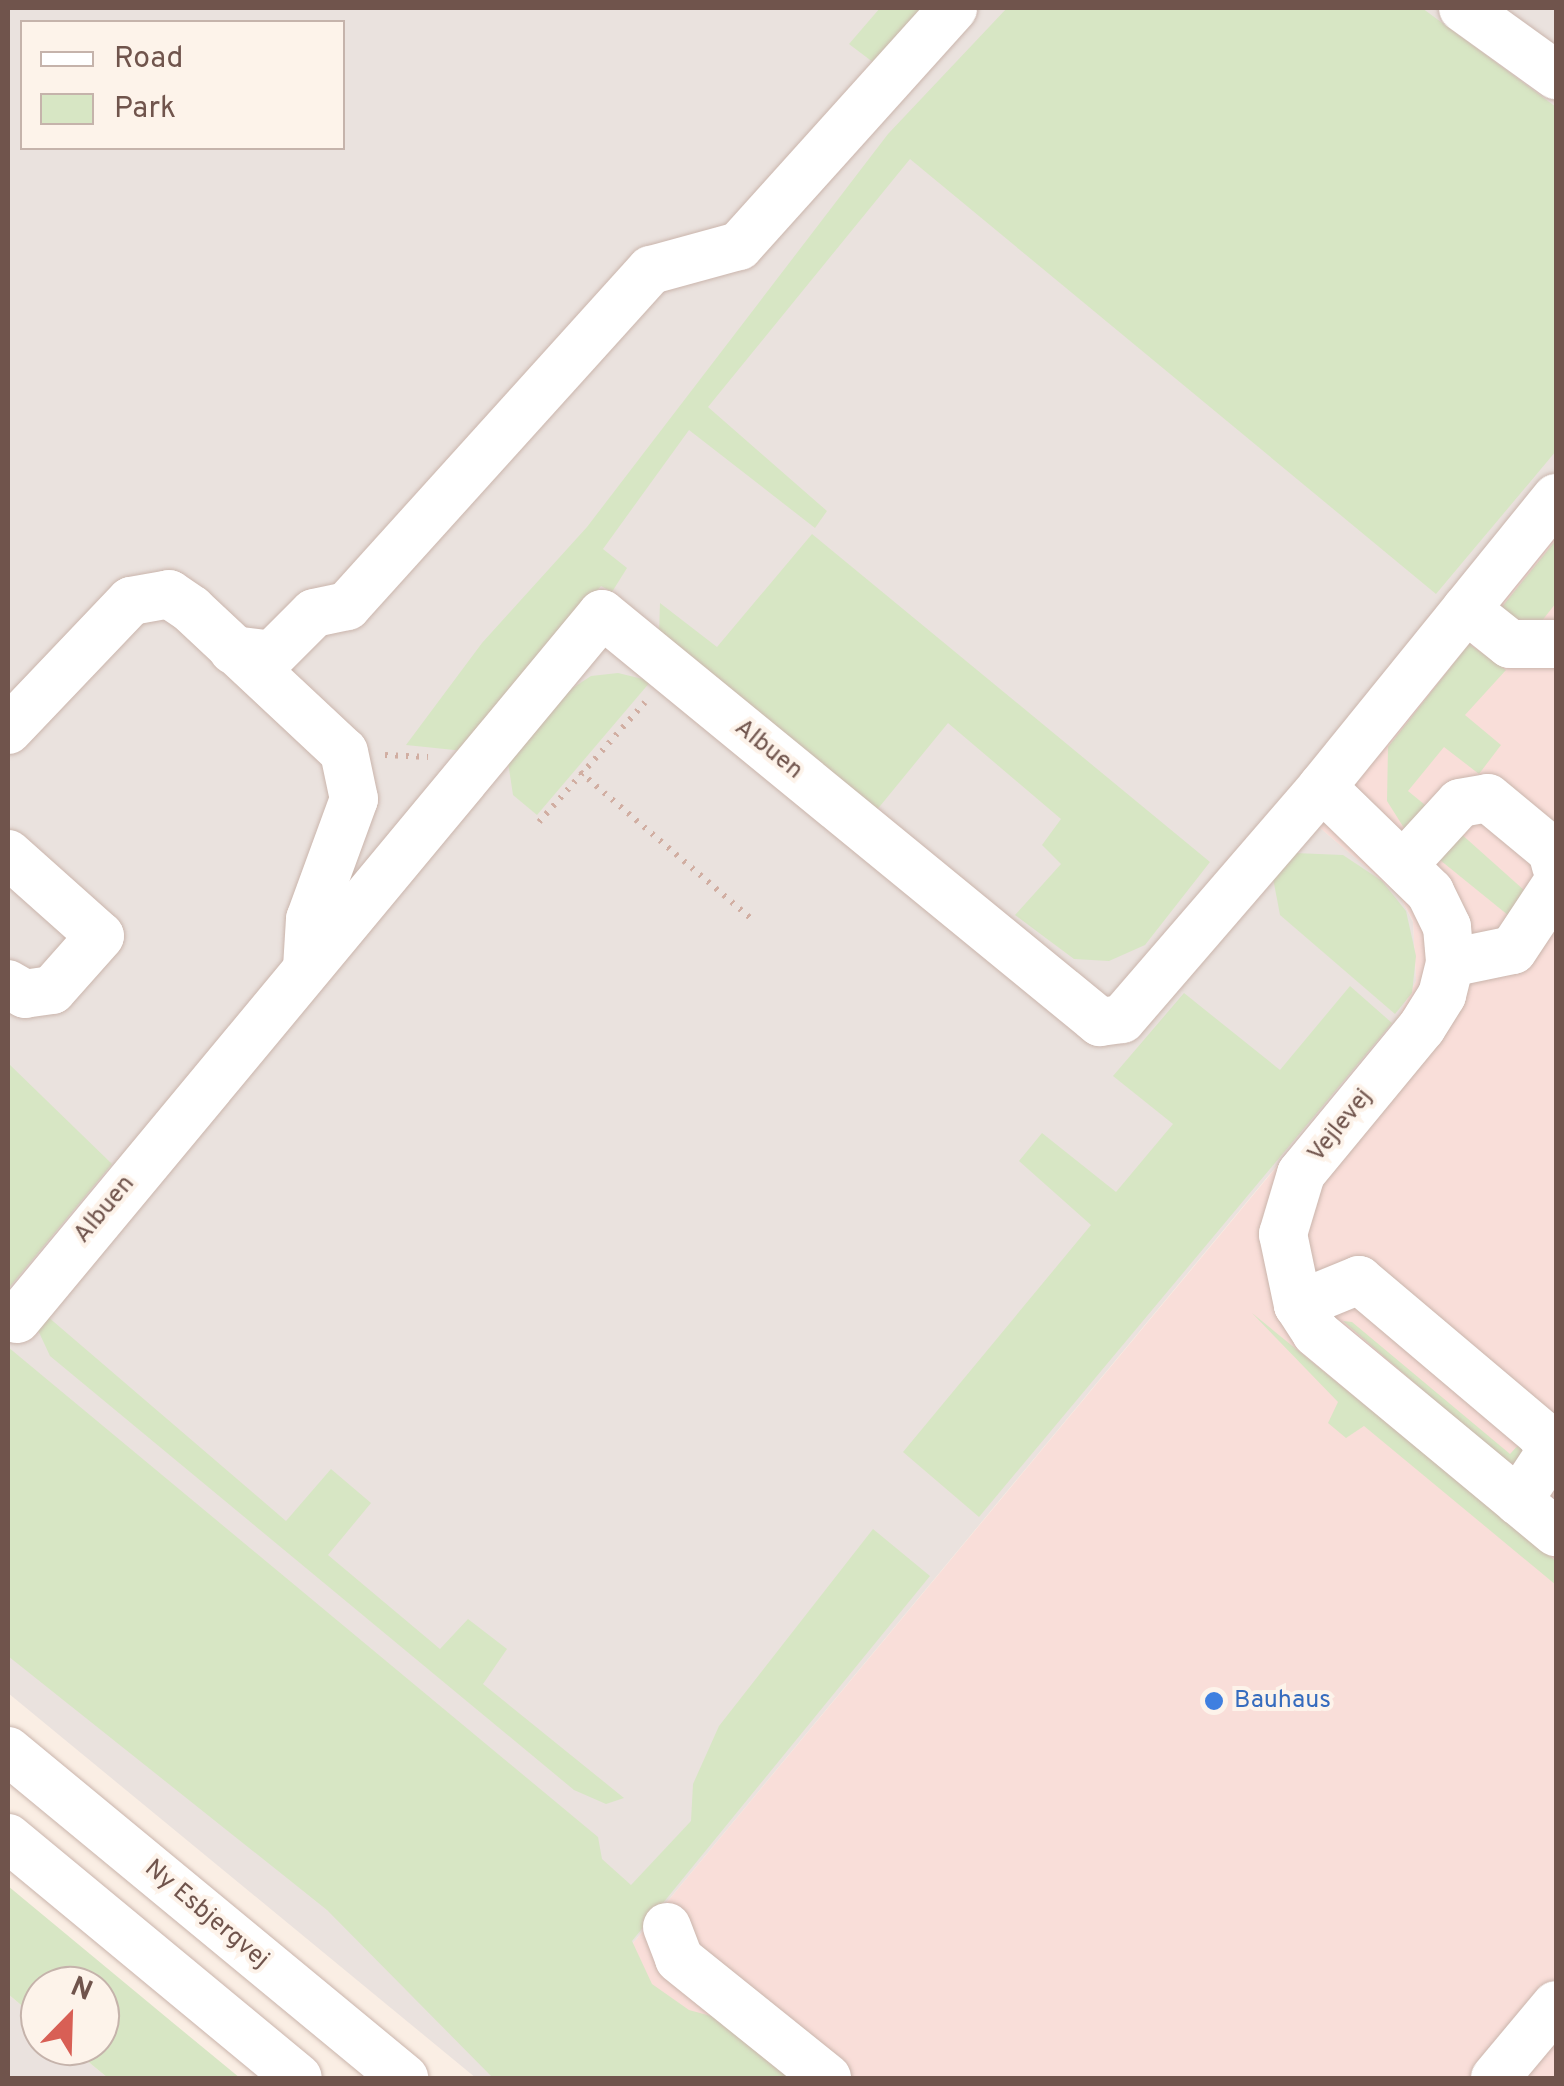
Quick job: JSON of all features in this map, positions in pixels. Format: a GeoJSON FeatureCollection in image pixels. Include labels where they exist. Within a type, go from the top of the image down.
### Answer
{"type":"FeatureCollection","features":[{"type":"Feature","properties":{"kind":"street"},"geometry":{"type":"LineString","coordinates":[[233,650],[272,655],[314,613],[348,606],[650,270],[739,246],[952,8]]}},
{"type":"Feature","properties":{"kind":"street"},"geometry":{"type":"LineString","coordinates":[[1463,8],[1556,75]]}},
{"type":"Feature","properties":{"kind":"street","name":"Albuen"},"geometry":{"type":"LineString","coordinates":[[17,1318],[602,614],[1100,1022],[1122,1019],[1322,788],[1556,498]]}},
{"type":"Feature","properties":{"kind":"street"},"geometry":{"type":"LineString","coordinates":[[8,730],[141,597],[169,594],[344,752],[354,800],[310,919],[307,968]]}},
{"type":"Feature","properties":{"kind":"street"},"geometry":{"type":"LineString","coordinates":[[1466,609],[1510,644],[1556,644]]}},
{"type":"Feature","properties":{"kind":"street"},"geometry":{"type":"LineString","coordinates":[[1322,788],[1430,892],[1447,927],[1450,963],[1513,950],[1556,885]]}},
{"type":"Feature","properties":{"kind":"street"},"geometry":{"type":"LineString","coordinates":[[1404,864],[1460,803],[1488,798],[1552,851],[1556,866]]}},
{"type":"Feature","properties":{"kind":"street"},"geometry":{"type":"LineString","coordinates":[[8,854],[100,936],[52,990],[25,994],[8,984]]}},
{"type":"Feature","properties":{"kind":"street","name":"Vejlevej"},"geometry":{"type":"LineString","coordinates":[[1450,963],[1442,995],[1422,1026],[1302,1174],[1282,1234],[1298,1305],[1316,1333],[1556,1532]]}},
{"type":"Feature","properties":{"kind":"street"},"geometry":{"type":"LineString","coordinates":[[1298,1305],[1359,1280],[1542,1434],[1551,1451],[1518,1501]]}},
{"type":"Feature","properties":{"kind":"street","name":"Ny Esbjergvej"},"geometry":{"type":"LineString","coordinates":[[8,1752],[404,2078]]}},
{"type":"Feature","properties":{"kind":"street"},"geometry":{"type":"LineString","coordinates":[[8,1838],[298,2078]]}},
{"type":"Feature","properties":{"kind":"street"},"geometry":{"type":"LineString","coordinates":[[667,1928],[679,1959],[827,2078]]}},
{"type":"Feature","properties":{"kind":"street"},"geometry":{"type":"LineString","coordinates":[[1495,2078],[1556,2005]]}},
{"type":"Feature","properties":{"kind":"path"},"geometry":{"type":"LineString","coordinates":[[539,822],[673,672]]}},
{"type":"Feature","properties":{"kind":"path"},"geometry":{"type":"LineString","coordinates":[[580,772],[754,920]]}},
{"type":"Feature","properties":{"kind":"shaded area"},"geometry":{"type":"Polygon","coordinates":[[[8,8],[1556,8],[1556,498],[1301,812],[1399,895],[1413,922],[1416,981],[1395,1023],[521,2078],[476,2078],[8,1693],[8,8]]]}},
{"type":"Feature","properties":{"kind":"shaded area"},"geometry":{"type":"Polygon","coordinates":[[[1556,499],[1556,2078],[521,2078],[1395,1024],[1416,981],[1413,921],[1399,895],[1301,812],[1556,499]]]}},
{"type":"Feature","properties":{"kind":"shaded area"},"geometry":{"type":"Polygon","coordinates":[[[8,1994],[20,2004],[20,2066],[93,2066],[108,2078],[8,2078],[8,1994]]]}},
{"type":"Feature","properties":{"kind":"green space"},"geometry":{"type":"Polygon","coordinates":[[[880,8],[925,8],[874,63],[849,44],[880,8]]]}},
{"type":"Feature","properties":{"kind":"green space"},"geometry":{"type":"Polygon","coordinates":[[[1007,8],[1422,8],[1556,107],[1556,451],[1436,594],[910,159],[708,407],[827,511],[815,528],[689,430],[603,549],[627,568],[612,592],[601,586],[464,751],[406,745],[482,643],[587,527],[888,134],[1007,8]]]}},
{"type":"Feature","properties":{"kind":"green space"},"geometry":{"type":"Polygon","coordinates":[[[812,534],[1210,862],[1145,945],[1109,961],[1074,959],[1015,915],[1061,864],[1042,845],[1061,819],[948,723],[876,811],[659,635],[660,603],[717,647],[812,534]]]}},
{"type":"Feature","properties":{"kind":"green space"},"geometry":{"type":"Polygon","coordinates":[[[1556,540],[1556,603],[1541,622],[1512,619],[1501,608],[1556,540]]]}},
{"type":"Feature","properties":{"kind":"green space"},"geometry":{"type":"Polygon","coordinates":[[[1469,644],[1506,670],[1465,715],[1501,745],[1479,774],[1444,747],[1408,791],[1430,809],[1419,825],[1404,828],[1387,801],[1388,747],[1469,644]]]}},
{"type":"Feature","properties":{"kind":"green space"},"geometry":{"type":"Polygon","coordinates":[[[618,673],[651,681],[537,815],[513,795],[508,762],[562,695],[591,676],[618,673]]]}},
{"type":"Feature","properties":{"kind":"green space"},"geometry":{"type":"Polygon","coordinates":[[[1459,832],[1525,891],[1514,920],[1440,860],[1459,832]]]}},
{"type":"Feature","properties":{"kind":"green space"},"geometry":{"type":"Polygon","coordinates":[[[1295,853],[1343,855],[1382,881],[1406,911],[1416,956],[1412,993],[1395,1014],[1280,915],[1273,878],[1295,853]]]}},
{"type":"Feature","properties":{"kind":"green space"},"geometry":{"type":"Polygon","coordinates":[[[1350,986],[1392,1023],[979,1517],[903,1452],[1091,1225],[1019,1161],[1042,1133],[1116,1192],[1173,1124],[1113,1076],[1184,993],[1280,1070],[1350,986]]]}},
{"type":"Feature","properties":{"kind":"green space"},"geometry":{"type":"Polygon","coordinates":[[[8,1063],[112,1164],[8,1289],[8,1063]]]}},
{"type":"Feature","properties":{"kind":"green space"},"geometry":{"type":"Polygon","coordinates":[[[40,1310],[286,1521],[331,1469],[371,1503],[328,1555],[440,1649],[468,1619],[507,1649],[483,1684],[624,1798],[606,1804],[574,1790],[50,1356],[37,1328],[40,1310]]]}},
{"type":"Feature","properties":{"kind":"green space"},"geometry":{"type":"Polygon","coordinates":[[[1252,1313],[1556,1561],[1556,1585],[1364,1426],[1346,1438],[1328,1423],[1338,1402],[1252,1313]]]}},
{"type":"Feature","properties":{"kind":"green space"},"geometry":{"type":"Polygon","coordinates":[[[1343,1321],[1352,1322],[1510,1454],[1523,1440],[1526,1447],[1517,1463],[1507,1463],[1343,1321]]]}},
{"type":"Feature","properties":{"kind":"green space"},"geometry":{"type":"Polygon","coordinates":[[[8,1347],[598,1837],[602,1859],[631,1885],[691,1821],[693,1784],[719,1726],[873,1529],[930,1576],[632,1941],[652,1984],[689,2010],[722,2019],[807,2078],[493,2078],[327,1910],[8,1656],[8,1347]]]}},
{"type":"Feature","properties":{"kind":"green space"},"geometry":{"type":"Polygon","coordinates":[[[8,1886],[105,1966],[20,1966],[20,2004],[8,1994],[8,1886]]]}},
{"type":"Feature","properties":{"kind":"green space"},"geometry":{"type":"Polygon","coordinates":[[[120,1979],[240,2078],[108,2078],[93,2066],[120,2066],[120,1979]]]}},
{"type":"Feature","properties":{"kind":"place","name":"Bauhaus"},"geometry":{"type":"Point","coordinates":[1214,1701]}}]}
